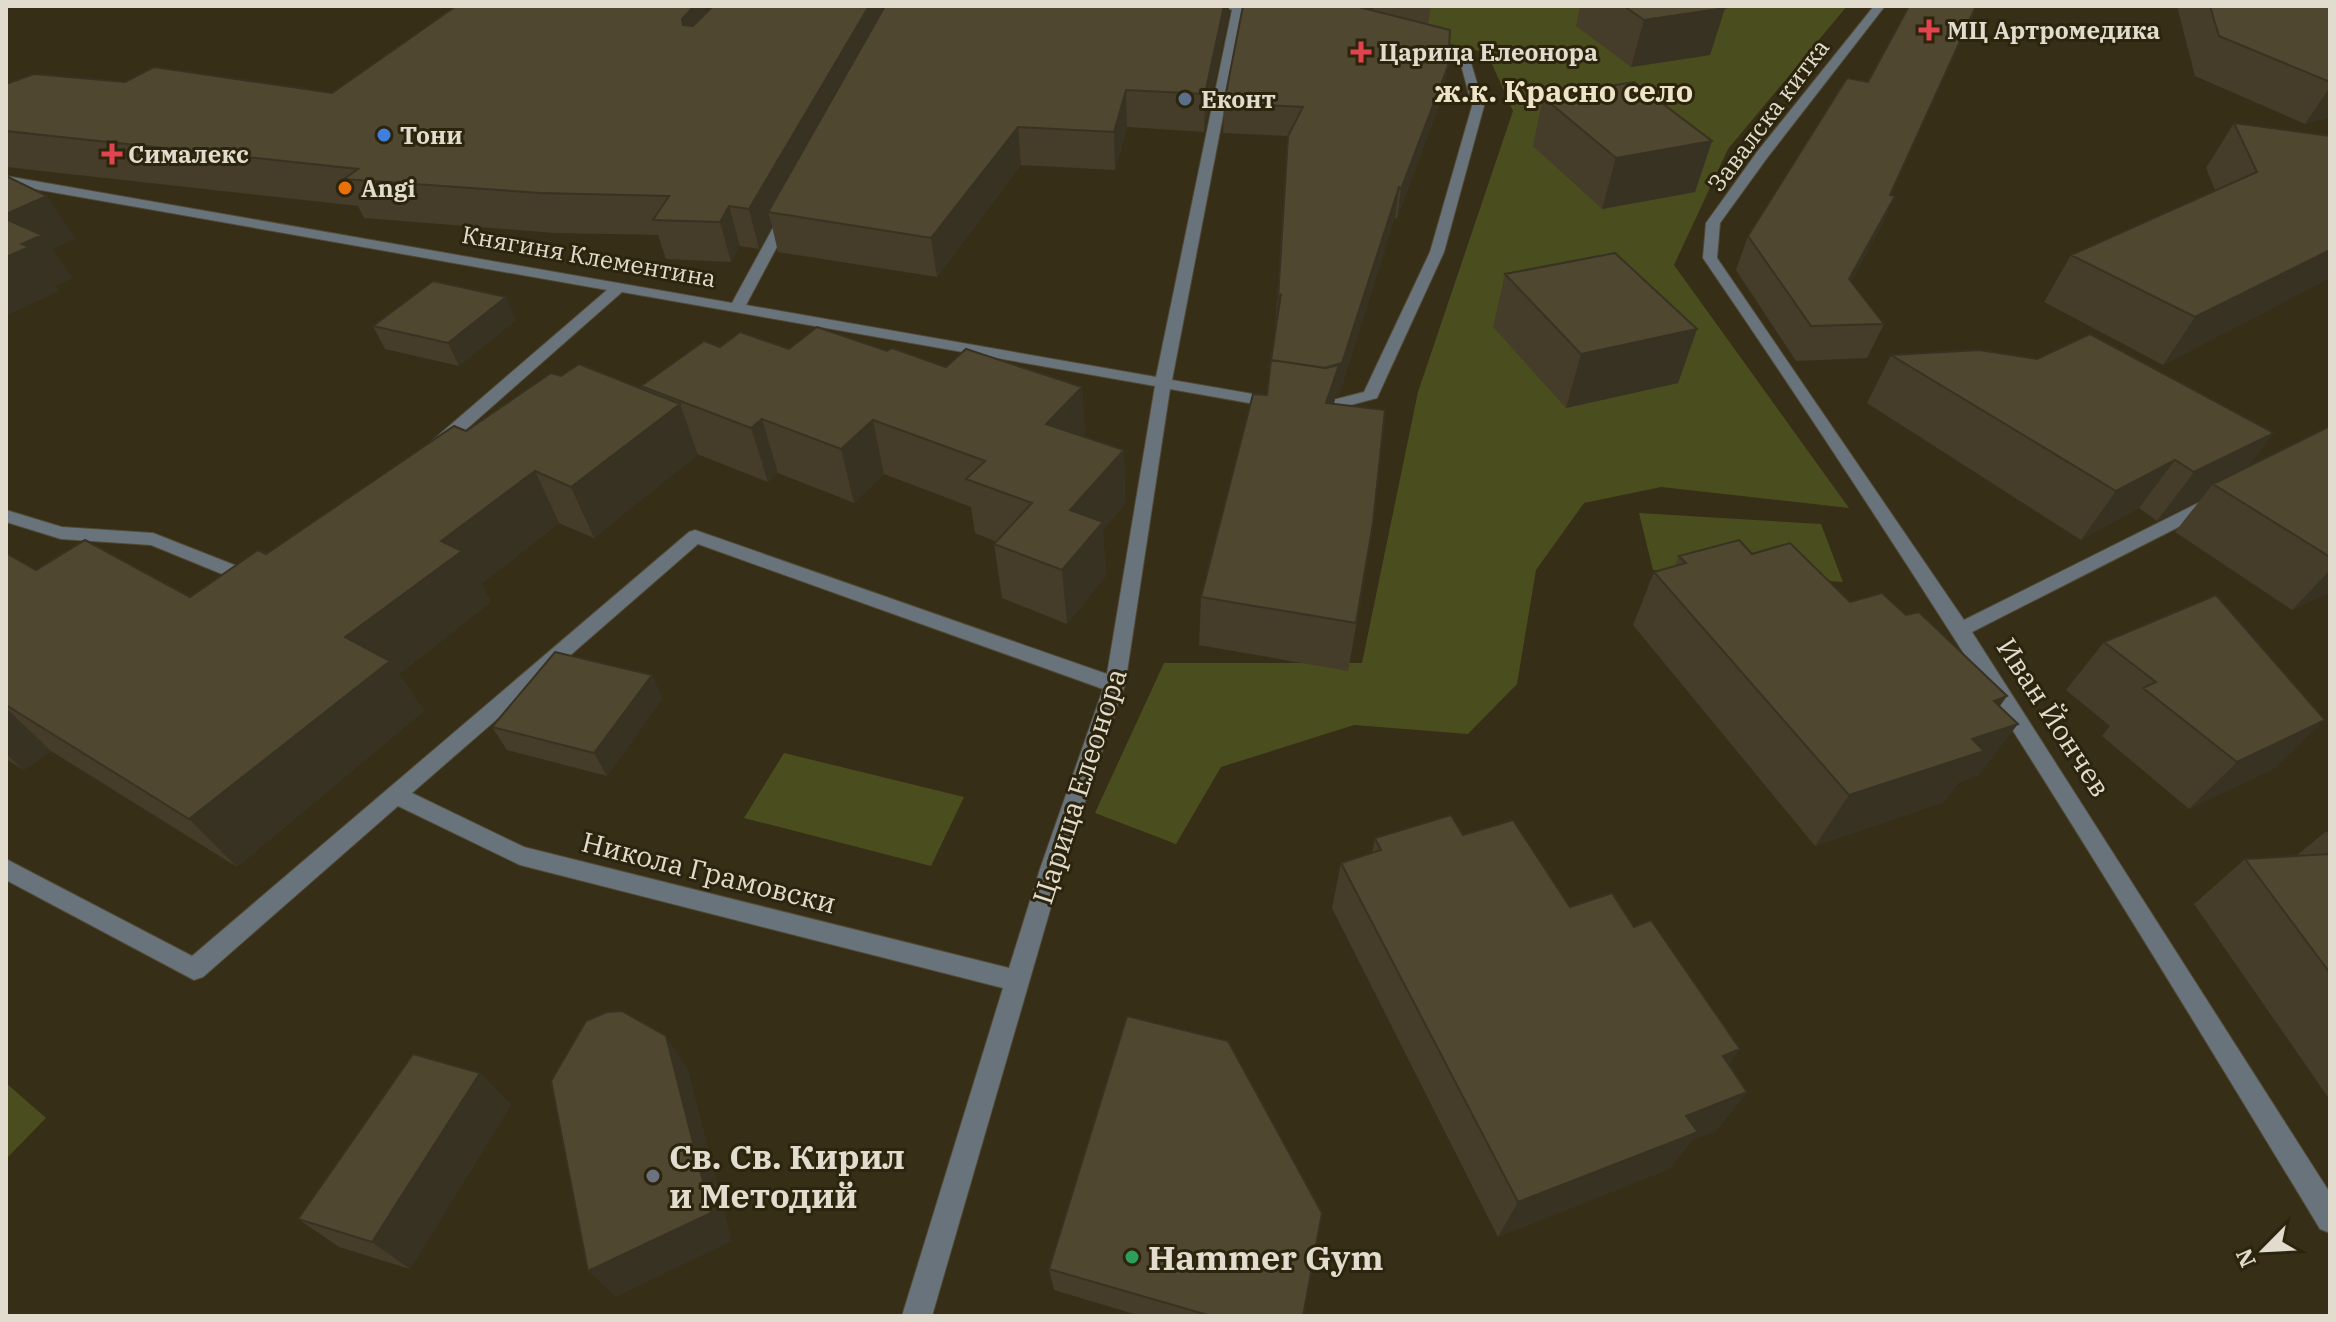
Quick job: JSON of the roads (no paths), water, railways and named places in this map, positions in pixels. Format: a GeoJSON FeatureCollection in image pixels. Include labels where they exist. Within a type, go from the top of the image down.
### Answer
{"type":"FeatureCollection","features":[{"type":"Feature","properties":{"kind":"street","name":"Завалска китка"},"geometry":{"type":"LineString","coordinates":[[1710,258],[1713,223],[1762,155],[1880,6]]}},
{"type":"Feature","properties":{"kind":"street"},"geometry":{"type":"LineString","coordinates":[[1233,7],[1281,15]]}},
{"type":"Feature","properties":{"kind":"street","name":"Царица Елеонора"},"geometry":{"type":"LineString","coordinates":[[917,1316],[1051,869],[1115,685],[1163,384],[1233,7]]}},
{"type":"Feature","properties":{"kind":"street","name":"Княгиня Клементина"},"geometry":{"type":"LineString","coordinates":[[6,180],[1242,398],[1321,408],[1371,395],[1437,252],[1478,106],[1464,55],[1405,40]]}},
{"type":"Feature","properties":{"kind":"street"},"geometry":{"type":"LineString","coordinates":[[737,308],[796,198]]}},
{"type":"Feature","properties":{"kind":"street","name":"Иван Йончев"},"geometry":{"type":"LineString","coordinates":[[1710,258],[1799,386],[1960,630],[2185,983],[2330,1219]]}},
{"type":"Feature","properties":{"kind":"street"},"geometry":{"type":"LineString","coordinates":[[420,460],[619,287]]}},
{"type":"Feature","properties":{"kind":"street"},"geometry":{"type":"LineString","coordinates":[[1960,630],[2221,498]]}},
{"type":"Feature","properties":{"kind":"street"},"geometry":{"type":"LineString","coordinates":[[6,516],[61,533],[153,539],[244,576],[270,560]]}},
{"type":"Feature","properties":{"kind":"street"},"geometry":{"type":"LineString","coordinates":[[6,869],[194,969],[695,536],[1115,685]]}},
{"type":"Feature","properties":{"kind":"street","name":"Никола Грамовски"},"geometry":{"type":"LineString","coordinates":[[395,795],[520,855],[1018,981]]}},
{"type":"Feature","properties":{"kind":"place","name":"МЦ Артромедика"},"geometry":{"type":"Point","coordinates":[1929,30]}},
{"type":"Feature","properties":{"kind":"place","name":"Царица Елеонора"},"geometry":{"type":"Point","coordinates":[1361,52]}},
{"type":"Feature","properties":{"kind":"place","name":"Еконт"},"geometry":{"type":"Point","coordinates":[1185,99]}},
{"type":"Feature","properties":{"kind":"place","name":"Тони"},"geometry":{"type":"Point","coordinates":[384,135]}},
{"type":"Feature","properties":{"kind":"place","name":"Сималекс"},"geometry":{"type":"Point","coordinates":[112,154]}},
{"type":"Feature","properties":{"kind":"place","name":"Angi"},"geometry":{"type":"Point","coordinates":[345,188]}},
{"type":"Feature","properties":{"kind":"place","name":"Св. Св. Кирил и Методий"},"geometry":{"type":"Point","coordinates":[653,1176]}},
{"type":"Feature","properties":{"kind":"place","name":"Hammer Gym"},"geometry":{"type":"Point","coordinates":[1132,1257]}},
{"type":"Feature","properties":{"kind":"district","name":"ж.к. Красно село"},"geometry":{"type":"Point","coordinates":[1564,90]}}]}
